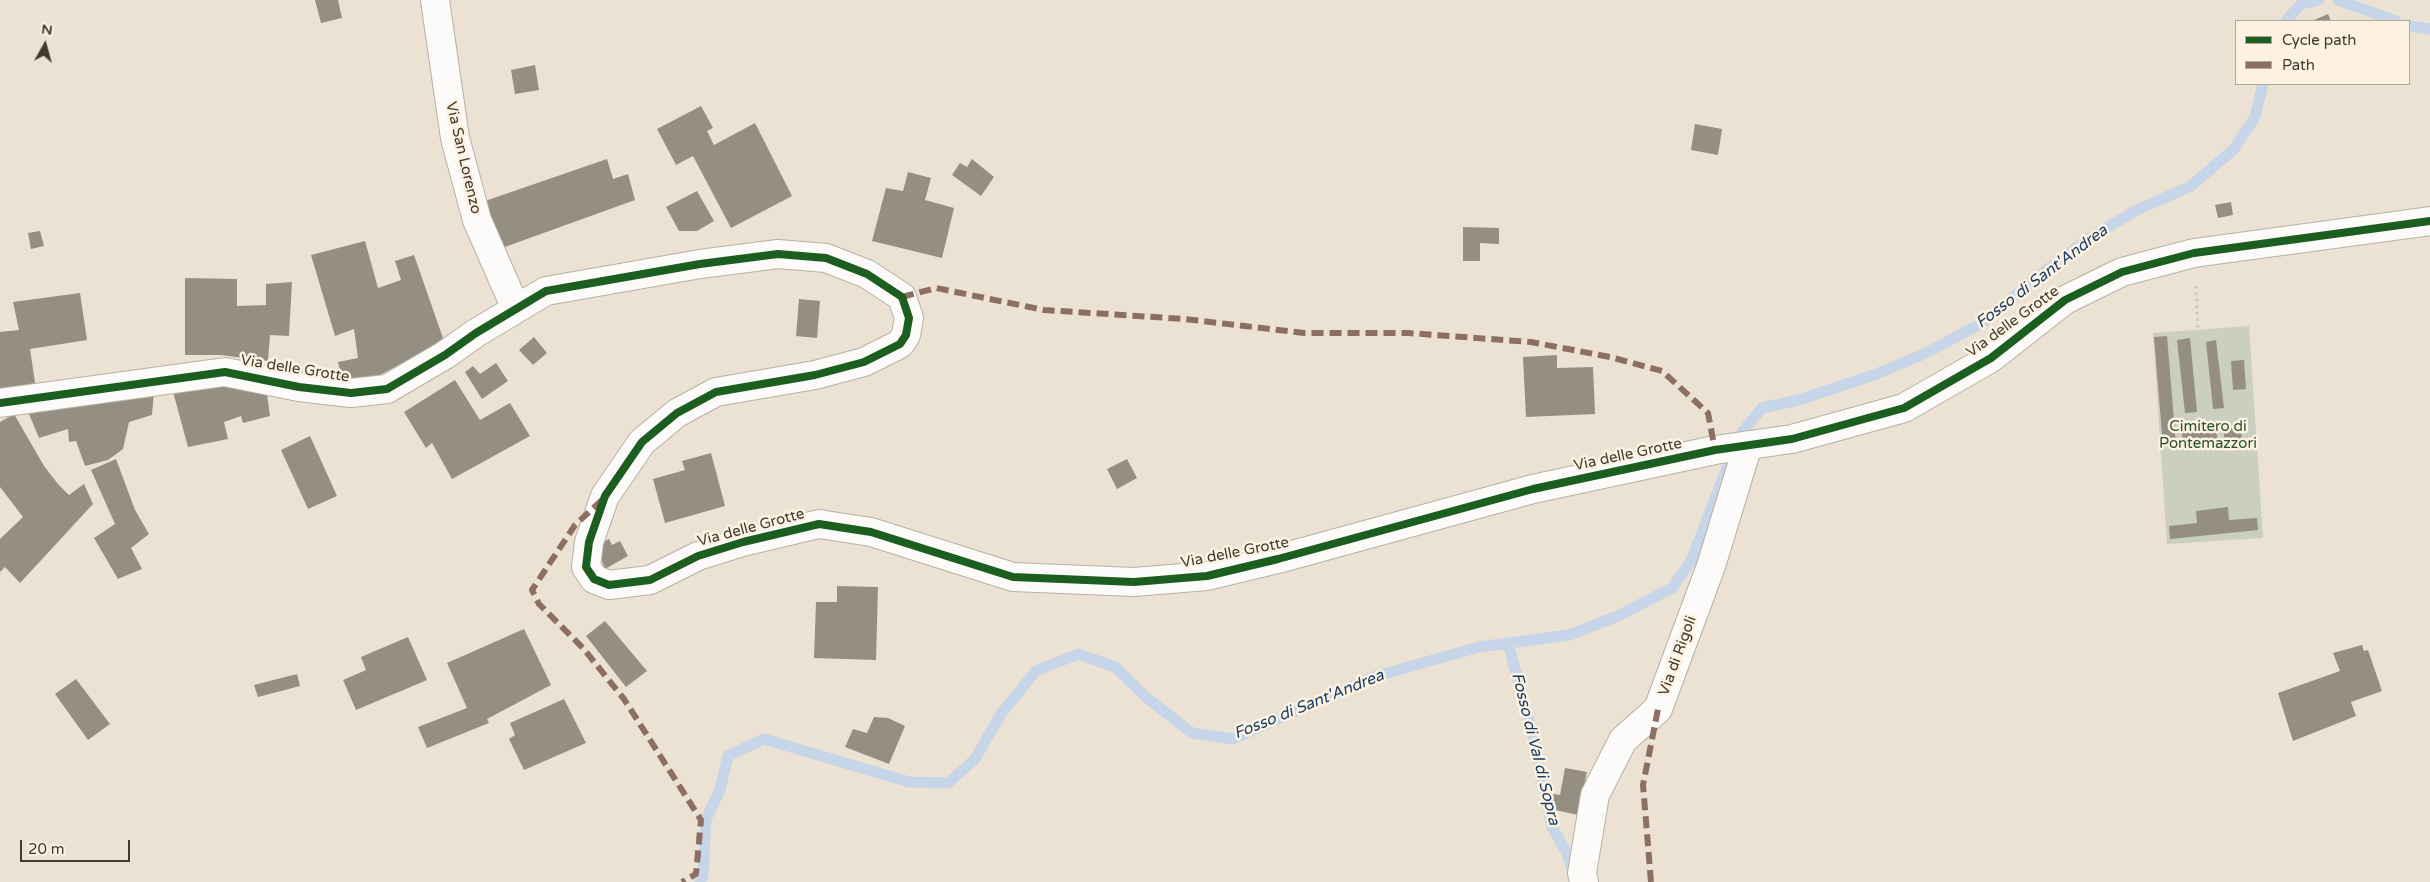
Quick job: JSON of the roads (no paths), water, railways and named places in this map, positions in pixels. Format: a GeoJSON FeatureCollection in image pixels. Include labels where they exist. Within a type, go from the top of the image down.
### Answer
{"type":"FeatureCollection","features":[{"type":"Feature","properties":{"kind":"street","name":"Via San Lorenzo"},"geometry":{"type":"LineString","coordinates":[[435,0],[455,138],[477,220],[516,309]]}},
{"type":"Feature","properties":{"kind":"street","name":"Via delle Grotte"},"geometry":{"type":"LineString","coordinates":[[0,404],[225,372],[299,386],[352,393],[387,389],[446,355],[476,333],[546,291],[700,264],[778,254],[826,258],[867,274],[902,297],[909,318],[906,335],[900,344],[864,362],[815,375],[716,392],[677,413],[642,442],[605,496],[589,542],[586,567],[594,580],[609,585],[650,580],[698,556],[743,542],[819,524],[871,532],[1013,578],[1134,582],[1208,576],[1307,552],[1533,490],[1718,450],[1792,440],[1904,408],[1991,358],[2065,300],[2122,272],[2194,253],[2430,220]]}},
{"type":"Feature","properties":{"kind":"street","name":"Via di Rigoli"},"geometry":{"type":"LineString","coordinates":[[1584,882],[1582,873],[1596,795],[1623,740],[1658,710],[1711,566],[1747,445]]}},
{"type":"Feature","properties":{"kind":"waterway","name":"Fosso di Sant'Andrea"},"geometry":{"type":"LineString","coordinates":[[2287,20],[2301,4],[2319,0]]}},
{"type":"Feature","properties":{"kind":"waterway","name":"Fosso di Sant'Andrea"},"geometry":{"type":"LineString","coordinates":[[2338,0],[2393,20]]}},
{"type":"Feature","properties":{"kind":"waterway","name":"Fosso di Sant'Andrea"},"geometry":{"type":"LineString","coordinates":[[2410,26],[2430,29]]}},
{"type":"Feature","properties":{"kind":"waterway","name":"Fosso di Sant'Andrea"},"geometry":{"type":"LineString","coordinates":[[1736,445],[1739,436],[1762,408],[1799,400],[1874,375],[1924,354],[1982,323],[2044,272],[2091,237],[2137,210],[2191,186],[2234,149],[2255,117],[2263,85]]}},
{"type":"Feature","properties":{"kind":"waterway","name":"Fosso di Sant'Andrea"},"geometry":{"type":"LineString","coordinates":[[700,882],[703,876],[706,819],[720,790],[728,756],[764,739],[909,782],[948,783],[975,759],[1001,714],[1036,671],[1078,654],[1115,667],[1147,698],[1192,733],[1233,739],[1373,677],[1479,647],[1569,635],[1618,616],[1672,588],[1691,561],[1730,460]]}},
{"type":"Feature","properties":{"kind":"waterway","name":"Fosso di Val di Sopra"},"geometry":{"type":"LineString","coordinates":[[1508,643],[1534,739],[1552,827],[1567,853],[1574,876]]}},
{"type":"Feature","properties":{"kind":"park label","name":"Cimitero di Pontemazzori"},"geometry":{"type":"Point","coordinates":[2208,436]}}]}
